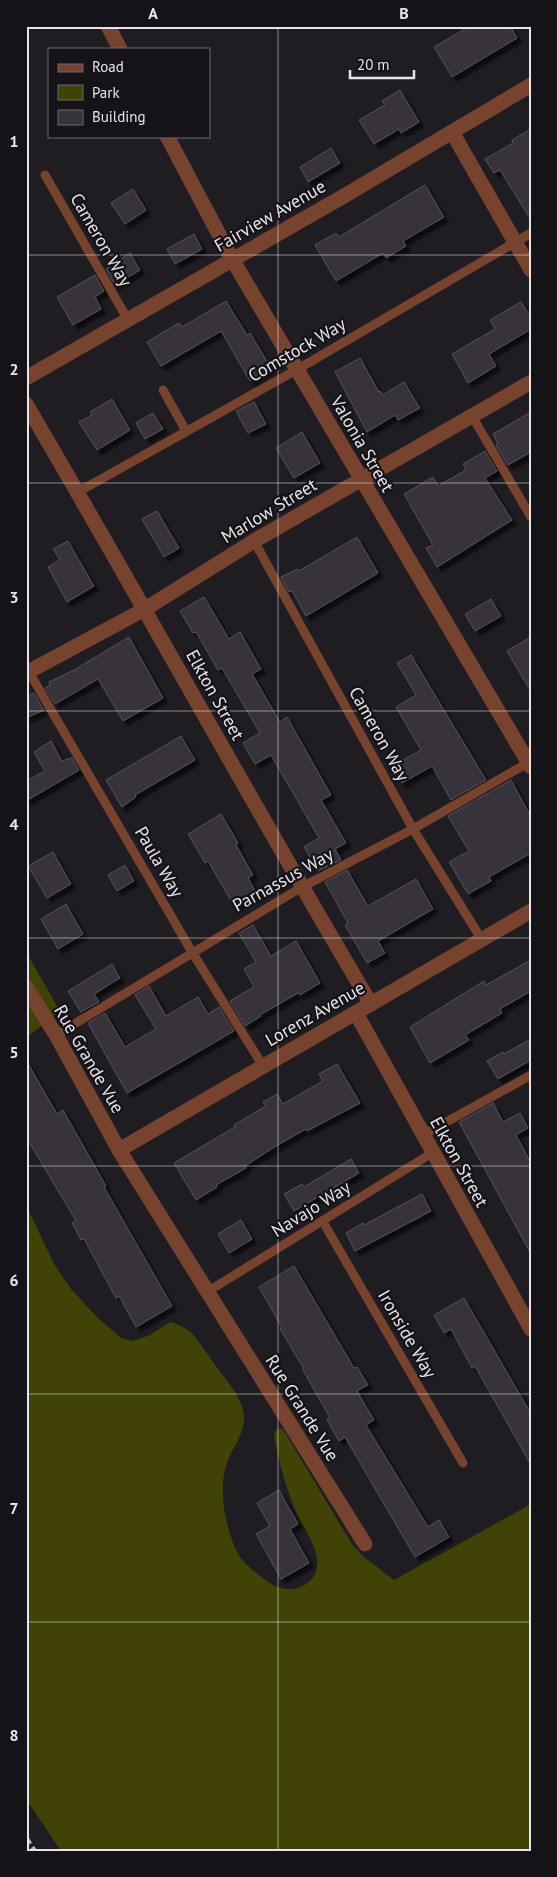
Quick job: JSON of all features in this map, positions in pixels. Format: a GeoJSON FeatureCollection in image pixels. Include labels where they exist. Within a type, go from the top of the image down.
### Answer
{"type":"FeatureCollection","features":[{"type":"Feature","properties":{"kind":"street"},"geometry":{"type":"LineString","coordinates":[[108,26],[119,48]]}},
{"type":"Feature","properties":{"kind":"street","name":"Fairview Avenue"},"geometry":{"type":"LineString","coordinates":[[26,378],[531,85]]}},
{"type":"Feature","properties":{"kind":"street"},"geometry":{"type":"LineString","coordinates":[[452,132],[531,270]]}},
{"type":"Feature","properties":{"kind":"street","name":"Valonia Street"},"geometry":{"type":"LineString","coordinates":[[168,138],[232,259],[298,369],[360,479],[530,763]]}},
{"type":"Feature","properties":{"kind":"street","name":"Marlow Street"},"geometry":{"type":"LineString","coordinates":[[28,672],[145,609],[254,541],[531,382]]}},
{"type":"Feature","properties":{"kind":"street","name":"Elkton Street"},"geometry":{"type":"LineString","coordinates":[[26,404],[371,1004]]}},
{"type":"Feature","properties":{"kind":"street","name":"Lorenz Avenue"},"geometry":{"type":"LineString","coordinates":[[119,1150],[531,911]]}},
{"type":"Feature","properties":{"kind":"street","name":"Rue Grande Vue"},"geometry":{"type":"LineString","coordinates":[[26,987],[31,1003],[56,1036],[119,1150],[365,1544]]}},
{"type":"Feature","properties":{"kind":"street","name":"Elkton Street"},"geometry":{"type":"LineString","coordinates":[[356,1013],[531,1329]]}},
{"type":"Feature","properties":{"kind":"lane","name":"Cameron Way"},"geometry":{"type":"LineString","coordinates":[[45,176],[128,320]]}},
{"type":"Feature","properties":{"kind":"lane","name":"Comstock Way"},"geometry":{"type":"LineString","coordinates":[[78,492],[298,369],[531,233]]}},
{"type":"Feature","properties":{"kind":"lane"},"geometry":{"type":"LineString","coordinates":[[163,390],[186,431]]}},
{"type":"Feature","properties":{"kind":"lane"},"geometry":{"type":"LineString","coordinates":[[472,416],[531,517]]}},
{"type":"Feature","properties":{"kind":"lane","name":"Cameron Way"},"geometry":{"type":"LineString","coordinates":[[254,541],[413,829],[482,940]]}},
{"type":"Feature","properties":{"kind":"lane","name":"Paula Way"},"geometry":{"type":"LineString","coordinates":[[28,672],[192,952],[263,1066]]}},
{"type":"Feature","properties":{"kind":"lane","name":"Parnassus Way"},"geometry":{"type":"LineString","coordinates":[[56,1036],[302,887],[413,829],[530,763]]}},
{"type":"Feature","properties":{"kind":"lane"},"geometry":{"type":"LineString","coordinates":[[423,1136],[531,1075]]}},
{"type":"Feature","properties":{"kind":"lane","name":"Navajo Way"},"geometry":{"type":"LineString","coordinates":[[207,1292],[432,1153]]}},
{"type":"Feature","properties":{"kind":"lane","name":"Ironside Way"},"geometry":{"type":"LineString","coordinates":[[322,1222],[463,1463]]}},
{"type":"Feature","properties":{"kind":"green space"},"geometry":{"type":"Polygon","coordinates":[[[26,952],[60,1011],[26,1038],[26,952]]]}},
{"type":"Feature","properties":{"kind":"green space"},"geometry":{"type":"Polygon","coordinates":[[[26,1205],[54,1264],[71,1289],[96,1316],[121,1338],[133,1341],[150,1335],[170,1322],[185,1328],[198,1341],[231,1386],[243,1409],[244,1423],[224,1473],[224,1510],[234,1546],[242,1559],[270,1583],[285,1589],[300,1587],[312,1578],[316,1571],[317,1563],[314,1548],[294,1507],[282,1471],[274,1434],[280,1428],[283,1429],[352,1544],[364,1557],[394,1580],[531,1504],[531,1851],[61,1851],[26,1799],[26,1205]]]}},
{"type":"Feature","properties":{"kind":"building"},"geometry":{"type":"Polygon","coordinates":[[[470,26],[510,26],[517,38],[452,77],[434,47],[470,26]]]}},
{"type":"Feature","properties":{"kind":"building"},"geometry":{"type":"Polygon","coordinates":[[[400,90],[419,122],[401,133],[399,129],[374,144],[359,120],[385,105],[382,101],[400,90]]]}},
{"type":"Feature","properties":{"kind":"building"},"geometry":{"type":"Polygon","coordinates":[[[531,129],[531,220],[500,170],[494,173],[485,159],[513,143],[512,140],[531,129]]]}},
{"type":"Feature","properties":{"kind":"building"},"geometry":{"type":"Polygon","coordinates":[[[331,148],[340,163],[308,182],[300,167],[331,148]]]}},
{"type":"Feature","properties":{"kind":"building"},"geometry":{"type":"Polygon","coordinates":[[[425,185],[444,217],[403,241],[406,246],[386,258],[383,253],[336,281],[315,245],[336,233],[339,237],[425,185]]]}},
{"type":"Feature","properties":{"kind":"building"},"geometry":{"type":"Polygon","coordinates":[[[133,189],[146,210],[125,224],[111,203],[133,189]]]}},
{"type":"Feature","properties":{"kind":"building"},"geometry":{"type":"Polygon","coordinates":[[[194,234],[202,249],[175,264],[167,249],[194,234]]]}},
{"type":"Feature","properties":{"kind":"building"},"geometry":{"type":"Polygon","coordinates":[[[130,253],[140,270],[115,285],[106,269],[130,253]]]}},
{"type":"Feature","properties":{"kind":"building"},"geometry":{"type":"Polygon","coordinates":[[[95,275],[104,291],[95,297],[101,309],[73,325],[57,297],[95,275]]]}},
{"type":"Feature","properties":{"kind":"building"},"geometry":{"type":"Polygon","coordinates":[[[226,301],[247,335],[250,333],[271,368],[250,381],[221,331],[161,366],[147,342],[179,323],[182,327],[226,301]]]}},
{"type":"Feature","properties":{"kind":"building"},"geometry":{"type":"Polygon","coordinates":[[[521,302],[531,318],[531,329],[489,354],[496,366],[468,383],[452,354],[495,329],[490,320],[521,302]]]}},
{"type":"Feature","properties":{"kind":"building"},"geometry":{"type":"Polygon","coordinates":[[[360,358],[379,392],[383,395],[404,382],[420,408],[398,420],[395,415],[367,432],[335,372],[360,358]]]}},
{"type":"Feature","properties":{"kind":"building"},"geometry":{"type":"Polygon","coordinates":[[[112,399],[130,430],[97,450],[79,422],[92,415],[90,412],[112,399]]]}},
{"type":"Feature","properties":{"kind":"building"},"geometry":{"type":"Polygon","coordinates":[[[254,402],[266,424],[248,433],[236,411],[254,402]]]}},
{"type":"Feature","properties":{"kind":"building"},"geometry":{"type":"Polygon","coordinates":[[[531,412],[531,452],[508,465],[496,445],[498,444],[493,434],[531,412]]]}},
{"type":"Feature","properties":{"kind":"building"},"geometry":{"type":"Polygon","coordinates":[[[153,413],[163,429],[145,439],[136,423],[153,413]]]}},
{"type":"Feature","properties":{"kind":"building"},"geometry":{"type":"Polygon","coordinates":[[[302,432],[320,463],[294,478],[276,448],[302,432]]]}},
{"type":"Feature","properties":{"kind":"building"},"geometry":{"type":"Polygon","coordinates":[[[485,451],[497,471],[485,478],[512,520],[437,567],[426,548],[433,545],[404,494],[433,477],[438,486],[466,470],[463,464],[485,451]]]}},
{"type":"Feature","properties":{"kind":"building"},"geometry":{"type":"Polygon","coordinates":[[[157,511],[179,548],[164,557],[142,519],[157,511]]]}},
{"type":"Feature","properties":{"kind":"building"},"geometry":{"type":"Polygon","coordinates":[[[357,537],[378,573],[306,616],[292,591],[289,592],[281,577],[298,569],[299,571],[357,537]]]}},
{"type":"Feature","properties":{"kind":"building"},"geometry":{"type":"Polygon","coordinates":[[[68,541],[94,586],[67,602],[48,567],[60,560],[53,549],[68,541]]]}},
{"type":"Feature","properties":{"kind":"building"},"geometry":{"type":"Polygon","coordinates":[[[204,597],[229,639],[240,632],[261,669],[252,674],[280,722],[287,717],[331,795],[321,800],[346,843],[335,849],[341,860],[318,871],[304,847],[319,838],[271,755],[255,764],[243,743],[260,733],[222,668],[218,670],[196,632],[193,633],[180,611],[204,597]]]}},
{"type":"Feature","properties":{"kind":"building"},"geometry":{"type":"Polygon","coordinates":[[[491,599],[501,616],[475,631],[465,614],[491,599]]]}},
{"type":"Feature","properties":{"kind":"building"},"geometry":{"type":"Polygon","coordinates":[[[129,637],[163,698],[123,721],[98,679],[55,704],[45,688],[50,685],[49,682],[74,670],[129,637]]]}},
{"type":"Feature","properties":{"kind":"building"},"geometry":{"type":"Polygon","coordinates":[[[531,637],[531,692],[507,651],[531,637]]]}},
{"type":"Feature","properties":{"kind":"building"},"geometry":{"type":"Polygon","coordinates":[[[411,655],[486,780],[451,800],[432,766],[402,783],[392,766],[421,750],[396,707],[416,695],[397,663],[411,655]]]}},
{"type":"Feature","properties":{"kind":"building"},"geometry":{"type":"Polygon","coordinates":[[[34,693],[44,710],[26,718],[26,697],[34,693]]]}},
{"type":"Feature","properties":{"kind":"building"},"geometry":{"type":"Polygon","coordinates":[[[181,736],[195,760],[135,795],[136,797],[122,807],[106,780],[181,736]]]}},
{"type":"Feature","properties":{"kind":"building"},"geometry":{"type":"Polygon","coordinates":[[[51,741],[62,761],[72,758],[79,770],[26,801],[26,781],[45,771],[34,752],[51,741]]]}},
{"type":"Feature","properties":{"kind":"building"},"geometry":{"type":"Polygon","coordinates":[[[511,780],[531,817],[531,853],[489,877],[491,881],[468,894],[449,862],[469,851],[448,816],[511,780]]]}},
{"type":"Feature","properties":{"kind":"building"},"geometry":{"type":"Polygon","coordinates":[[[221,814],[238,843],[236,845],[253,875],[248,878],[256,892],[234,906],[208,861],[205,863],[188,834],[221,814]]]}},
{"type":"Feature","properties":{"kind":"building"},"geometry":{"type":"Polygon","coordinates":[[[53,852],[71,884],[47,898],[28,866],[53,852]]]}},
{"type":"Feature","properties":{"kind":"building"},"geometry":{"type":"Polygon","coordinates":[[[125,865],[134,881],[117,891],[108,875],[125,865]]]}},
{"type":"Feature","properties":{"kind":"building"},"geometry":{"type":"Polygon","coordinates":[[[347,870],[368,906],[416,879],[433,909],[378,941],[385,953],[367,963],[345,925],[348,923],[325,882],[347,870]]]}},
{"type":"Feature","properties":{"kind":"building"},"geometry":{"type":"Polygon","coordinates":[[[66,904],[83,934],[58,949],[41,919],[66,904]]]}},
{"type":"Feature","properties":{"kind":"building"},"geometry":{"type":"Polygon","coordinates":[[[253,925],[271,956],[296,941],[320,983],[300,995],[298,993],[245,1026],[230,1001],[254,987],[244,969],[256,962],[239,933],[253,925]]]}},
{"type":"Feature","properties":{"kind":"building"},"geometry":{"type":"Polygon","coordinates":[[[531,960],[531,991],[500,1009],[502,1013],[465,1035],[469,1040],[430,1063],[410,1027],[484,981],[486,985],[531,960]]]}},
{"type":"Feature","properties":{"kind":"building"},"geometry":{"type":"Polygon","coordinates":[[[112,964],[120,978],[94,994],[99,1002],[81,1012],[68,991],[112,964]]]}},
{"type":"Feature","properties":{"kind":"building"},"geometry":{"type":"Polygon","coordinates":[[[149,986],[166,1016],[198,997],[208,1014],[219,1007],[234,1031],[127,1093],[88,1023],[105,1013],[125,1047],[156,1029],[135,995],[149,986]]]}},
{"type":"Feature","properties":{"kind":"building"},"geometry":{"type":"Polygon","coordinates":[[[531,1039],[531,1060],[498,1079],[487,1061],[531,1039]]]}},
{"type":"Feature","properties":{"kind":"building"},"geometry":{"type":"Polygon","coordinates":[[[26,1060],[57,1114],[63,1110],[106,1186],[104,1187],[172,1306],[136,1327],[119,1296],[116,1298],[84,1239],[81,1240],[72,1223],[76,1221],[26,1137],[26,1060]]]}},
{"type":"Feature","properties":{"kind":"building"},"geometry":{"type":"Polygon","coordinates":[[[337,1064],[360,1103],[276,1146],[196,1200],[174,1163],[235,1127],[234,1125],[266,1106],[263,1102],[277,1094],[283,1104],[323,1081],[319,1074],[337,1064]]]}},
{"type":"Feature","properties":{"kind":"building"},"geometry":{"type":"Polygon","coordinates":[[[493,1103],[503,1122],[520,1113],[528,1128],[516,1135],[531,1163],[531,1254],[459,1122],[493,1103]]]}},
{"type":"Feature","properties":{"kind":"building"},"geometry":{"type":"Polygon","coordinates":[[[351,1159],[359,1173],[294,1211],[284,1194],[302,1184],[304,1187],[351,1159]]]}},
{"type":"Feature","properties":{"kind":"building"},"geometry":{"type":"Polygon","coordinates":[[[422,1194],[431,1211],[355,1251],[346,1233],[422,1194]]]}},
{"type":"Feature","properties":{"kind":"building"},"geometry":{"type":"Polygon","coordinates":[[[241,1220],[252,1239],[229,1253],[218,1234],[241,1220]]]}},
{"type":"Feature","properties":{"kind":"building"},"geometry":{"type":"Polygon","coordinates":[[[294,1266],[354,1368],[357,1367],[368,1385],[357,1391],[374,1420],[366,1425],[428,1527],[439,1520],[449,1537],[415,1557],[345,1437],[339,1441],[327,1420],[330,1418],[280,1329],[282,1328],[259,1287],[294,1266]]]}},
{"type":"Feature","properties":{"kind":"building"},"geometry":{"type":"Polygon","coordinates":[[[464,1298],[531,1414],[531,1465],[475,1366],[472,1368],[451,1329],[444,1333],[434,1315],[464,1298]]]}},
{"type":"Feature","properties":{"kind":"building"},"geometry":{"type":"Polygon","coordinates":[[[279,1490],[298,1524],[290,1529],[309,1563],[281,1579],[256,1534],[270,1526],[257,1503],[279,1490]]]}},
{"type":"Feature","properties":{"kind":"railway"},"geometry":{"type":"LineString","coordinates":[[26,1837],[35,1851]]}}]}
